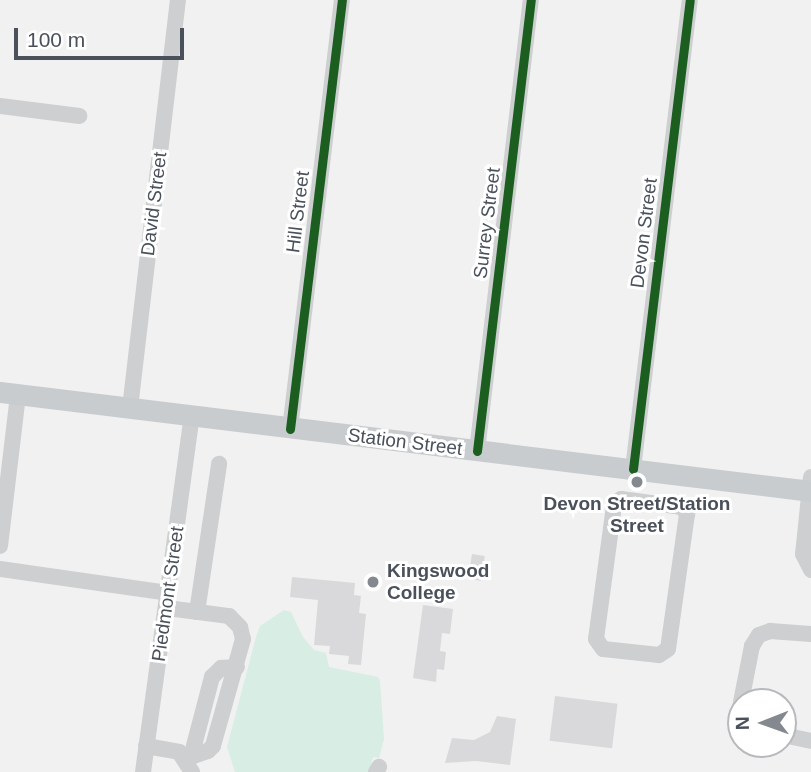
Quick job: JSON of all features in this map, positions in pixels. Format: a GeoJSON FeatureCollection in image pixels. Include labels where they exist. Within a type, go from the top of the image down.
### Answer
{"type":"FeatureCollection","features":[{"type":"Feature","properties":{"kind":"main road","name":"Station Street"},"geometry":{"type":"LineString","coordinates":[[9,393],[477,451],[810,486]]}},
{"type":"Feature","properties":{"kind":"street","name":"David Street"},"geometry":{"type":"LineString","coordinates":[[130,408],[178,0]]}},
{"type":"Feature","properties":{"kind":"street","name":"Hill Street"},"geometry":{"type":"LineString","coordinates":[[290,429],[342,0]]}},
{"type":"Feature","properties":{"kind":"street","name":"Surrey Street"},"geometry":{"type":"LineString","coordinates":[[477,451],[531,0]]}},
{"type":"Feature","properties":{"kind":"street","name":"Devon Street"},"geometry":{"type":"LineString","coordinates":[[633,469],[690,0]]}},
{"type":"Feature","properties":{"kind":"street"},"geometry":{"type":"LineString","coordinates":[[0,106],[79,116]]}},
{"type":"Feature","properties":{"kind":"street"},"geometry":{"type":"LineString","coordinates":[[0,546],[9,393]]}},
{"type":"Feature","properties":{"kind":"street","name":"Piedmont Street"},"geometry":{"type":"LineString","coordinates":[[143,772],[192,416]]}},
{"type":"Feature","properties":{"kind":"street"},"geometry":{"type":"LineString","coordinates":[[197,612],[219,464]]}},
{"type":"Feature","properties":{"kind":"street"},"geometry":{"type":"LineString","coordinates":[[672,505],[677,474]]}},
{"type":"Feature","properties":{"kind":"street"},"geometry":{"type":"LineString","coordinates":[[810,486],[803,554],[811,570]]}},
{"type":"Feature","properties":{"kind":"street"},"geometry":{"type":"LineString","coordinates":[[621,499],[672,505],[681,507],[687,514],[668,649],[659,655],[603,649],[596,639],[614,506],[621,499]]}},
{"type":"Feature","properties":{"kind":"street"},"geometry":{"type":"LineString","coordinates":[[0,569],[168,601],[197,612],[229,616],[237,622],[243,639],[237,667],[221,668],[212,677],[189,762],[179,752],[146,746]]}},
{"type":"Feature","properties":{"kind":"street"},"geometry":{"type":"LineString","coordinates":[[744,688],[752,646],[759,635],[770,631],[811,632]]}},
{"type":"Feature","properties":{"kind":"green space"},"geometry":{"type":"Polygon","coordinates":[[[284,610],[291,612],[303,637],[314,650],[326,653],[329,667],[378,677],[384,739],[379,758],[373,757],[369,772],[235,772],[227,747],[256,637],[260,626],[284,610]]]}},
{"type":"Feature","properties":{"kind":"building"},"geometry":{"type":"Polygon","coordinates":[[[472,554],[485,556],[481,581],[468,579],[472,554]]]}},
{"type":"Feature","properties":{"kind":"building"},"geometry":{"type":"Polygon","coordinates":[[[292,577],[355,583],[354,595],[361,596],[359,613],[366,614],[361,665],[348,664],[349,656],[329,654],[330,646],[314,645],[318,600],[290,597],[292,577]]]}},
{"type":"Feature","properties":{"kind":"building"},"geometry":{"type":"Polygon","coordinates":[[[423,605],[453,609],[450,634],[442,633],[440,651],[446,652],[444,670],[437,669],[436,682],[413,678],[423,605]]]}},
{"type":"Feature","properties":{"kind":"building"},"geometry":{"type":"Polygon","coordinates":[[[555,696],[618,704],[612,748],[550,741],[555,696]]]}},
{"type":"Feature","properties":{"kind":"building"},"geometry":{"type":"Polygon","coordinates":[[[497,716],[516,719],[510,765],[476,761],[445,763],[452,738],[474,740],[490,732],[497,716]]]}},
{"type":"Feature","properties":{"kind":"cycle path"},"geometry":{"type":"LineString","coordinates":[[290,429],[342,0]]}},
{"type":"Feature","properties":{"kind":"cycle path"},"geometry":{"type":"LineString","coordinates":[[477,451],[531,0]]}},
{"type":"Feature","properties":{"kind":"cycle path"},"geometry":{"type":"LineString","coordinates":[[633,469],[690,0]]}},
{"type":"Feature","properties":{"kind":"place","name":"Devon Street/Station Street"},"geometry":{"type":"Point","coordinates":[637,482]}},
{"type":"Feature","properties":{"kind":"place","name":"Kingswood College"},"geometry":{"type":"Point","coordinates":[373,582]}}]}
